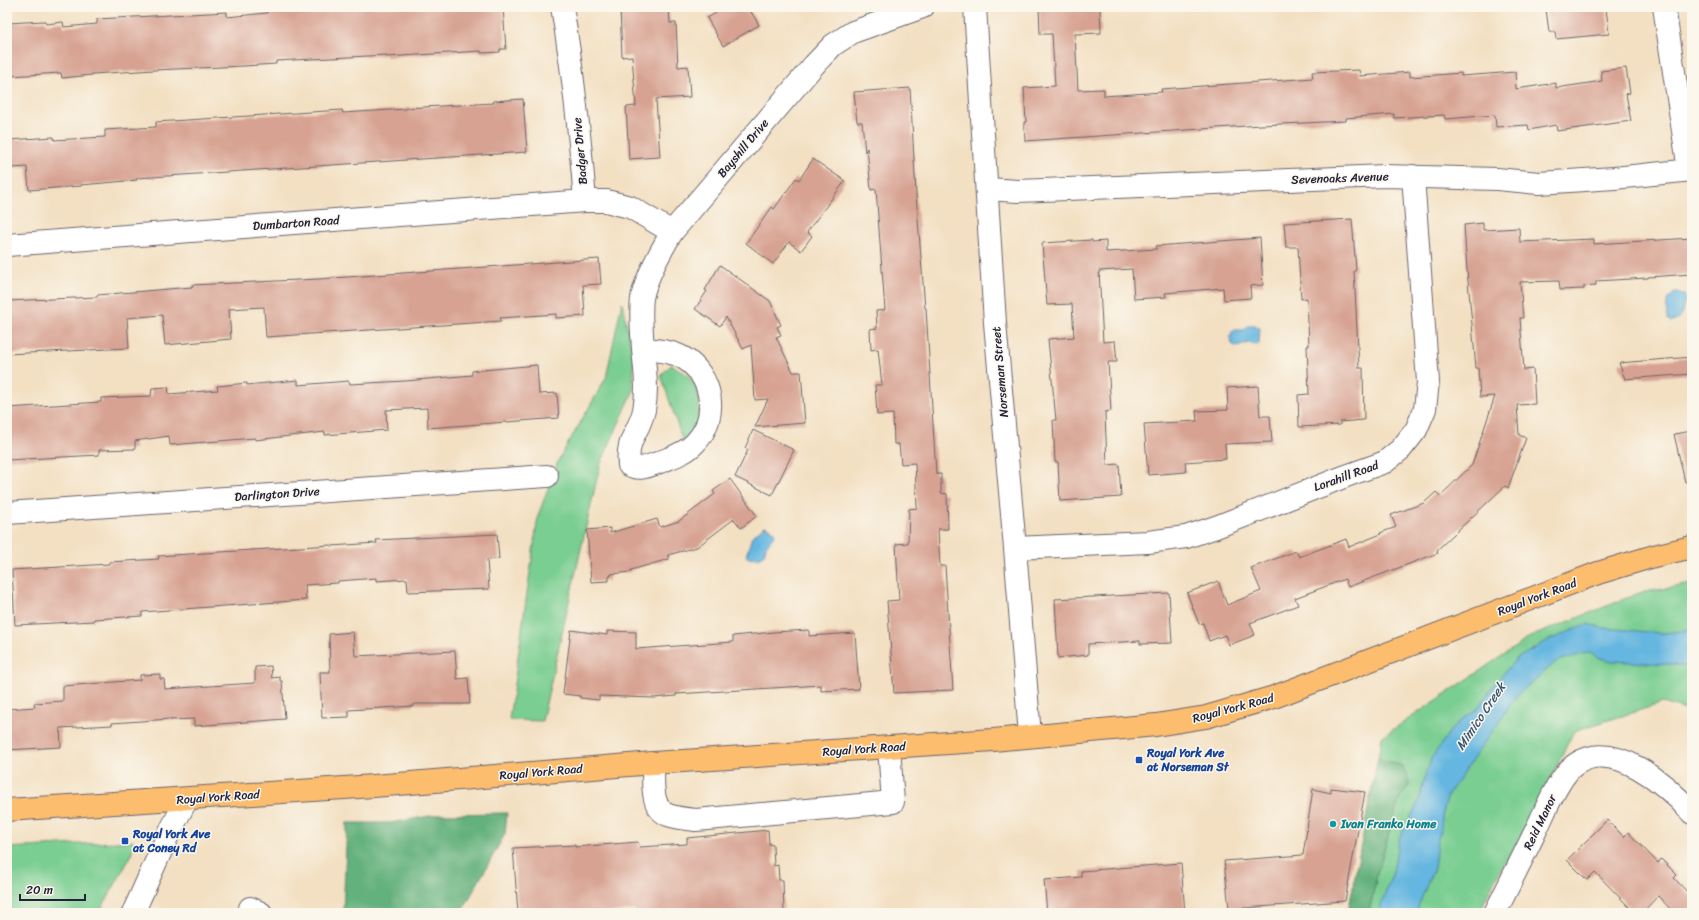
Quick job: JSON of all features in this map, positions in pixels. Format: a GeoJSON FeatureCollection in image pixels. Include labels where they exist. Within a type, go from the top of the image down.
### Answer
{"type":"FeatureCollection","features":[{"type":"Feature","properties":{"kind":"main road","name":"Royal York Road"},"geometry":{"type":"LineString","coordinates":[[7,810],[187,799],[653,763],[889,748],[1142,727],[1206,717],[1274,697],[1598,573],[1692,546]]}},
{"type":"Feature","properties":{"kind":"street","name":"Badger Drive"},"geometry":{"type":"LineString","coordinates":[[562,7],[571,58],[578,117],[585,201],[612,202],[630,207],[672,232]]}},
{"type":"Feature","properties":{"kind":"street","name":"Bayshill Drive"},"geometry":{"type":"LineString","coordinates":[[643,349],[664,351],[681,357],[694,366],[704,378],[710,394],[711,412],[705,431],[695,444],[683,453],[647,467],[636,469],[629,465],[628,454],[631,439],[644,411],[646,394],[643,349],[641,318],[642,297],[657,259],[672,232],[809,71],[833,45],[853,32],[923,7]]}},
{"type":"Feature","properties":{"kind":"street","name":"Norseman Street"},"geometry":{"type":"LineString","coordinates":[[975,7],[995,323],[1030,736]]}},
{"type":"Feature","properties":{"kind":"street"},"geometry":{"type":"LineString","coordinates":[[1664,7],[1691,170]]}},
{"type":"Feature","properties":{"kind":"street","name":"Sevenoaks Avenue"},"geometry":{"type":"LineString","coordinates":[[987,189],[1018,190],[1413,176],[1497,179],[1539,183],[1614,178],[1691,170]]}},
{"type":"Feature","properties":{"kind":"street","name":"Lorahill Road"},"geometry":{"type":"LineString","coordinates":[[1015,548],[1148,542],[1186,537],[1216,527],[1385,462],[1401,449],[1416,430],[1425,409],[1428,382],[1413,176]]}},
{"type":"Feature","properties":{"kind":"street","name":"Dumbarton Road"},"geometry":{"type":"LineString","coordinates":[[7,245],[585,201]]}},
{"type":"Feature","properties":{"kind":"street","name":"Darlington Drive"},"geometry":{"type":"LineString","coordinates":[[7,513],[547,476]]}},
{"type":"Feature","properties":{"kind":"street"},"geometry":{"type":"LineString","coordinates":[[653,763],[654,798],[660,809],[668,815],[696,820],[893,802],[889,748]]}},
{"type":"Feature","properties":{"kind":"street","name":"Reid Manor"},"geometry":{"type":"LineString","coordinates":[[1495,913],[1554,793],[1575,764],[1596,755],[1620,759],[1643,771],[1661,784],[1692,813]]}},
{"type":"Feature","properties":{"kind":"street"},"geometry":{"type":"LineString","coordinates":[[133,913],[168,835],[187,799]]}},
{"type":"Feature","properties":{"kind":"green space"},"geometry":{"type":"Polygon","coordinates":[[[622,302],[634,361],[633,392],[600,465],[542,721],[509,720],[538,516],[558,461],[606,378],[622,302]]]}},
{"type":"Feature","properties":{"kind":"green space"},"geometry":{"type":"Polygon","coordinates":[[[671,365],[685,373],[695,385],[699,400],[699,416],[691,433],[683,442],[661,375],[671,365]]]}},
{"type":"Feature","properties":{"kind":"green space"},"geometry":{"type":"Polygon","coordinates":[[[1692,584],[1692,712],[1663,703],[1574,731],[1526,827],[1493,883],[1479,913],[1348,913],[1382,737],[1530,637],[1639,593],[1692,584]]]}},
{"type":"Feature","properties":{"kind":"green space"},"geometry":{"type":"Polygon","coordinates":[[[1378,758],[1403,766],[1410,785],[1400,797],[1378,870],[1369,913],[1348,913],[1378,758]]]}},
{"type":"Feature","properties":{"kind":"green space"},"geometry":{"type":"Polygon","coordinates":[[[507,813],[505,834],[461,913],[343,913],[347,823],[390,823],[441,814],[507,813]]]}},
{"type":"Feature","properties":{"kind":"green space"},"geometry":{"type":"Polygon","coordinates":[[[134,841],[131,856],[99,913],[7,913],[7,848],[134,841]]]}},
{"type":"Feature","properties":{"kind":"water"},"geometry":{"type":"Polygon","coordinates":[[[1678,292],[1684,295],[1685,301],[1678,320],[1672,322],[1668,320],[1666,307],[1668,300],[1678,292]]]}},
{"type":"Feature","properties":{"kind":"water"},"geometry":{"type":"Polygon","coordinates":[[[1249,325],[1255,325],[1260,328],[1259,344],[1256,345],[1248,343],[1237,347],[1232,344],[1230,337],[1233,330],[1244,330],[1249,325]]]}},
{"type":"Feature","properties":{"kind":"water"},"geometry":{"type":"Polygon","coordinates":[[[765,526],[773,530],[775,535],[766,546],[764,555],[757,559],[753,557],[749,558],[746,556],[752,536],[765,526]]]}},
{"type":"Feature","properties":{"kind":"water","name":"Mimico Creek"},"geometry":{"type":"Polygon","coordinates":[[[1587,624],[1604,628],[1663,633],[1692,630],[1692,667],[1612,661],[1600,658],[1590,652],[1557,661],[1518,694],[1448,795],[1437,842],[1434,868],[1419,904],[1417,913],[1378,913],[1393,872],[1399,839],[1419,801],[1426,772],[1433,756],[1453,727],[1477,709],[1493,686],[1516,659],[1547,641],[1587,624]]]}},
{"type":"Feature","properties":{"kind":"building"},"geometry":{"type":"Polygon","coordinates":[[[295,7],[503,7],[506,49],[500,49],[500,52],[481,53],[481,51],[386,57],[386,55],[276,61],[276,64],[92,74],[62,78],[61,73],[10,76],[7,23],[45,21],[46,24],[63,22],[64,27],[97,24],[97,19],[227,12],[227,17],[267,13],[266,9],[295,7]]]}},
{"type":"Feature","properties":{"kind":"building"},"geometry":{"type":"Polygon","coordinates":[[[620,7],[669,7],[670,23],[676,23],[678,67],[688,66],[690,97],[656,99],[660,157],[629,159],[626,107],[636,106],[632,56],[622,57],[620,7]]]}},
{"type":"Feature","properties":{"kind":"building"},"geometry":{"type":"Polygon","coordinates":[[[713,7],[748,7],[759,25],[723,46],[707,18],[716,13],[713,7]]]}},
{"type":"Feature","properties":{"kind":"building"},"geometry":{"type":"Polygon","coordinates":[[[1039,7],[1100,7],[1101,33],[1075,34],[1078,90],[1104,89],[1104,96],[1162,92],[1161,89],[1313,78],[1312,72],[1359,70],[1360,76],[1410,72],[1410,77],[1461,73],[1461,76],[1515,72],[1516,89],[1556,83],[1556,88],[1602,81],[1601,71],[1626,68],[1630,93],[1626,94],[1631,121],[1557,131],[1556,125],[1529,130],[1528,125],[1496,127],[1495,115],[1445,119],[1444,115],[1394,118],[1394,114],[1346,118],[1346,121],[1261,125],[1025,141],[1024,122],[1026,122],[1024,88],[1055,86],[1052,34],[1040,34],[1039,7]]]}},
{"type":"Feature","properties":{"kind":"building"},"geometry":{"type":"Polygon","coordinates":[[[1560,7],[1591,7],[1592,10],[1606,8],[1609,34],[1556,39],[1555,32],[1549,32],[1546,9],[1560,7]]]}},
{"type":"Feature","properties":{"kind":"building"},"geometry":{"type":"Polygon","coordinates":[[[910,88],[936,474],[941,474],[941,493],[947,494],[948,529],[938,529],[940,566],[945,566],[953,690],[894,693],[887,601],[899,600],[896,544],[908,543],[909,509],[917,508],[915,463],[901,464],[899,444],[894,444],[893,414],[877,415],[875,385],[882,385],[878,349],[871,350],[870,329],[877,328],[876,311],[885,310],[876,189],[871,190],[867,148],[865,152],[862,122],[857,122],[854,92],[910,88]]]}},
{"type":"Feature","properties":{"kind":"building"},"geometry":{"type":"Polygon","coordinates":[[[523,99],[527,152],[137,178],[137,180],[29,190],[27,167],[11,168],[9,140],[54,137],[54,140],[105,137],[105,130],[156,127],[156,122],[342,110],[343,113],[494,103],[493,101],[523,99]]]}},
{"type":"Feature","properties":{"kind":"building"},"geometry":{"type":"Polygon","coordinates":[[[813,159],[845,181],[807,232],[812,236],[801,251],[789,242],[773,264],[746,243],[772,207],[774,209],[796,178],[799,180],[813,159]]]}},
{"type":"Feature","properties":{"kind":"building"},"geometry":{"type":"Polygon","coordinates":[[[1352,219],[1356,270],[1354,271],[1359,368],[1363,368],[1364,420],[1340,422],[1340,425],[1299,427],[1298,395],[1309,394],[1307,298],[1301,299],[1298,247],[1286,247],[1284,223],[1352,219]]]}},
{"type":"Feature","properties":{"kind":"building"},"geometry":{"type":"Polygon","coordinates":[[[1483,223],[1483,230],[1519,228],[1520,242],[1594,239],[1594,244],[1692,238],[1692,274],[1596,281],[1596,285],[1584,286],[1584,289],[1560,290],[1559,281],[1520,282],[1523,318],[1520,318],[1524,370],[1533,369],[1535,404],[1517,405],[1519,435],[1526,438],[1508,488],[1505,486],[1437,550],[1438,553],[1348,587],[1345,579],[1295,598],[1298,605],[1250,623],[1255,635],[1229,645],[1225,635],[1209,641],[1203,623],[1199,624],[1187,593],[1218,581],[1227,605],[1261,591],[1251,568],[1296,551],[1299,557],[1346,539],[1349,547],[1381,534],[1380,533],[1396,527],[1391,515],[1424,503],[1436,492],[1440,496],[1472,465],[1495,396],[1480,397],[1467,270],[1464,225],[1483,223]]]}},
{"type":"Feature","properties":{"kind":"building"},"geometry":{"type":"Polygon","coordinates":[[[1260,238],[1263,285],[1250,286],[1251,298],[1224,300],[1223,288],[1165,293],[1166,297],[1134,299],[1132,269],[1099,271],[1103,342],[1115,341],[1117,362],[1108,362],[1111,411],[1105,412],[1107,465],[1119,464],[1121,497],[1060,501],[1058,462],[1055,462],[1053,420],[1056,420],[1048,339],[1074,337],[1072,304],[1047,305],[1042,243],[1092,240],[1092,242],[1106,241],[1106,252],[1157,249],[1156,246],[1260,238]]]}},
{"type":"Feature","properties":{"kind":"building"},"geometry":{"type":"Polygon","coordinates":[[[599,259],[601,284],[583,285],[585,316],[556,318],[556,314],[500,318],[501,321],[266,337],[264,307],[229,309],[231,339],[165,345],[162,315],[127,318],[129,348],[7,354],[7,301],[97,297],[97,295],[192,287],[192,285],[319,279],[599,259]]]}},
{"type":"Feature","properties":{"kind":"building"},"geometry":{"type":"Polygon","coordinates":[[[720,265],[770,301],[781,325],[777,327],[781,335],[776,337],[793,372],[801,372],[805,423],[755,427],[768,399],[755,400],[751,345],[743,349],[726,317],[720,326],[695,309],[707,291],[705,290],[720,265]]]}},
{"type":"Feature","properties":{"kind":"building"},"geometry":{"type":"Polygon","coordinates":[[[1692,357],[1692,374],[1625,379],[1619,363],[1692,357]]]}},
{"type":"Feature","properties":{"kind":"building"},"geometry":{"type":"Polygon","coordinates":[[[537,365],[539,394],[557,393],[559,418],[428,428],[427,408],[386,410],[387,430],[325,435],[325,432],[255,440],[255,438],[170,445],[169,436],[135,441],[135,449],[99,450],[99,455],[7,460],[7,408],[101,402],[101,398],[151,396],[152,388],[168,387],[169,394],[218,390],[217,386],[247,383],[247,385],[298,380],[298,385],[349,381],[350,384],[406,381],[472,375],[472,371],[537,365]]]}},
{"type":"Feature","properties":{"kind":"building"},"geometry":{"type":"Polygon","coordinates":[[[1258,386],[1260,416],[1270,416],[1272,442],[1225,444],[1226,459],[1185,462],[1186,472],[1148,475],[1144,424],[1197,421],[1196,411],[1228,410],[1227,388],[1258,386]]]}},
{"type":"Feature","properties":{"kind":"building"},"geometry":{"type":"Polygon","coordinates":[[[753,430],[794,450],[772,495],[735,477],[748,450],[745,448],[753,430]]]}},
{"type":"Feature","properties":{"kind":"building"},"geometry":{"type":"Polygon","coordinates":[[[1692,431],[1692,481],[1685,482],[1674,434],[1692,431]]]}},
{"type":"Feature","properties":{"kind":"building"},"geometry":{"type":"Polygon","coordinates":[[[730,479],[757,516],[741,528],[734,519],[697,547],[668,555],[669,559],[631,570],[631,572],[611,574],[611,576],[609,576],[609,581],[591,582],[587,530],[610,528],[610,533],[657,519],[660,527],[679,521],[715,494],[713,491],[730,479]]]}},
{"type":"Feature","properties":{"kind":"building"},"geometry":{"type":"Polygon","coordinates":[[[497,534],[499,559],[487,560],[489,589],[408,592],[407,579],[376,581],[376,578],[338,581],[338,583],[305,585],[306,600],[142,612],[142,616],[94,619],[94,621],[15,625],[12,570],[109,564],[109,562],[159,559],[158,556],[377,543],[376,540],[497,534]]]}},
{"type":"Feature","properties":{"kind":"building"},"geometry":{"type":"Polygon","coordinates":[[[1169,593],[1172,643],[1140,644],[1140,641],[1088,644],[1088,655],[1058,658],[1055,599],[1169,593]]]}},
{"type":"Feature","properties":{"kind":"building"},"geometry":{"type":"Polygon","coordinates":[[[571,630],[607,635],[607,631],[636,632],[636,649],[733,642],[733,636],[774,632],[809,630],[809,636],[855,633],[859,689],[821,691],[821,685],[676,694],[676,696],[654,698],[599,696],[599,700],[580,698],[580,696],[563,694],[571,630]]]}},
{"type":"Feature","properties":{"kind":"building"},"geometry":{"type":"Polygon","coordinates":[[[353,632],[355,656],[455,651],[457,679],[468,678],[470,704],[414,704],[414,706],[349,710],[349,717],[322,718],[320,672],[330,672],[329,634],[353,632]]]}},
{"type":"Feature","properties":{"kind":"building"},"geometry":{"type":"Polygon","coordinates":[[[271,666],[272,678],[280,677],[280,681],[282,681],[285,719],[194,726],[194,719],[170,719],[112,723],[112,725],[60,728],[61,747],[7,750],[7,709],[35,707],[34,703],[63,701],[63,686],[140,680],[140,675],[160,674],[160,679],[164,679],[165,689],[255,683],[255,667],[271,666]]]}},
{"type":"Feature","properties":{"kind":"building","name":"Ivan Franko Home"},"geometry":{"type":"Polygon","coordinates":[[[1331,788],[1365,792],[1345,901],[1229,909],[1224,861],[1303,855],[1313,789],[1331,793],[1331,788]]]}},
{"type":"Feature","properties":{"kind":"building"},"geometry":{"type":"Polygon","coordinates":[[[1607,820],[1624,837],[1628,832],[1658,863],[1661,859],[1677,875],[1674,878],[1692,897],[1692,913],[1674,913],[1658,896],[1642,913],[1635,913],[1595,872],[1587,880],[1567,860],[1607,820]]]}},
{"type":"Feature","properties":{"kind":"building"},"geometry":{"type":"Polygon","coordinates":[[[768,830],[769,844],[773,845],[774,866],[778,865],[779,880],[783,880],[784,913],[635,913],[635,910],[602,913],[518,913],[513,848],[575,845],[575,847],[638,842],[640,847],[687,844],[687,838],[768,830]]]}},
{"type":"Feature","properties":{"kind":"building"},"geometry":{"type":"Polygon","coordinates":[[[1181,863],[1185,913],[1047,913],[1044,880],[1081,877],[1081,871],[1181,863]]]}},
{"type":"Feature","properties":{"kind":"place","name":"Royal York Ave at Norseman St"},"geometry":{"type":"Point","coordinates":[1139,760]}},
{"type":"Feature","properties":{"kind":"place","name":"Ivan Franko Home"},"geometry":{"type":"Point","coordinates":[1333,824]}},
{"type":"Feature","properties":{"kind":"place","name":"Royal York Ave at Coney Rd"},"geometry":{"type":"Point","coordinates":[125,841]}}]}
